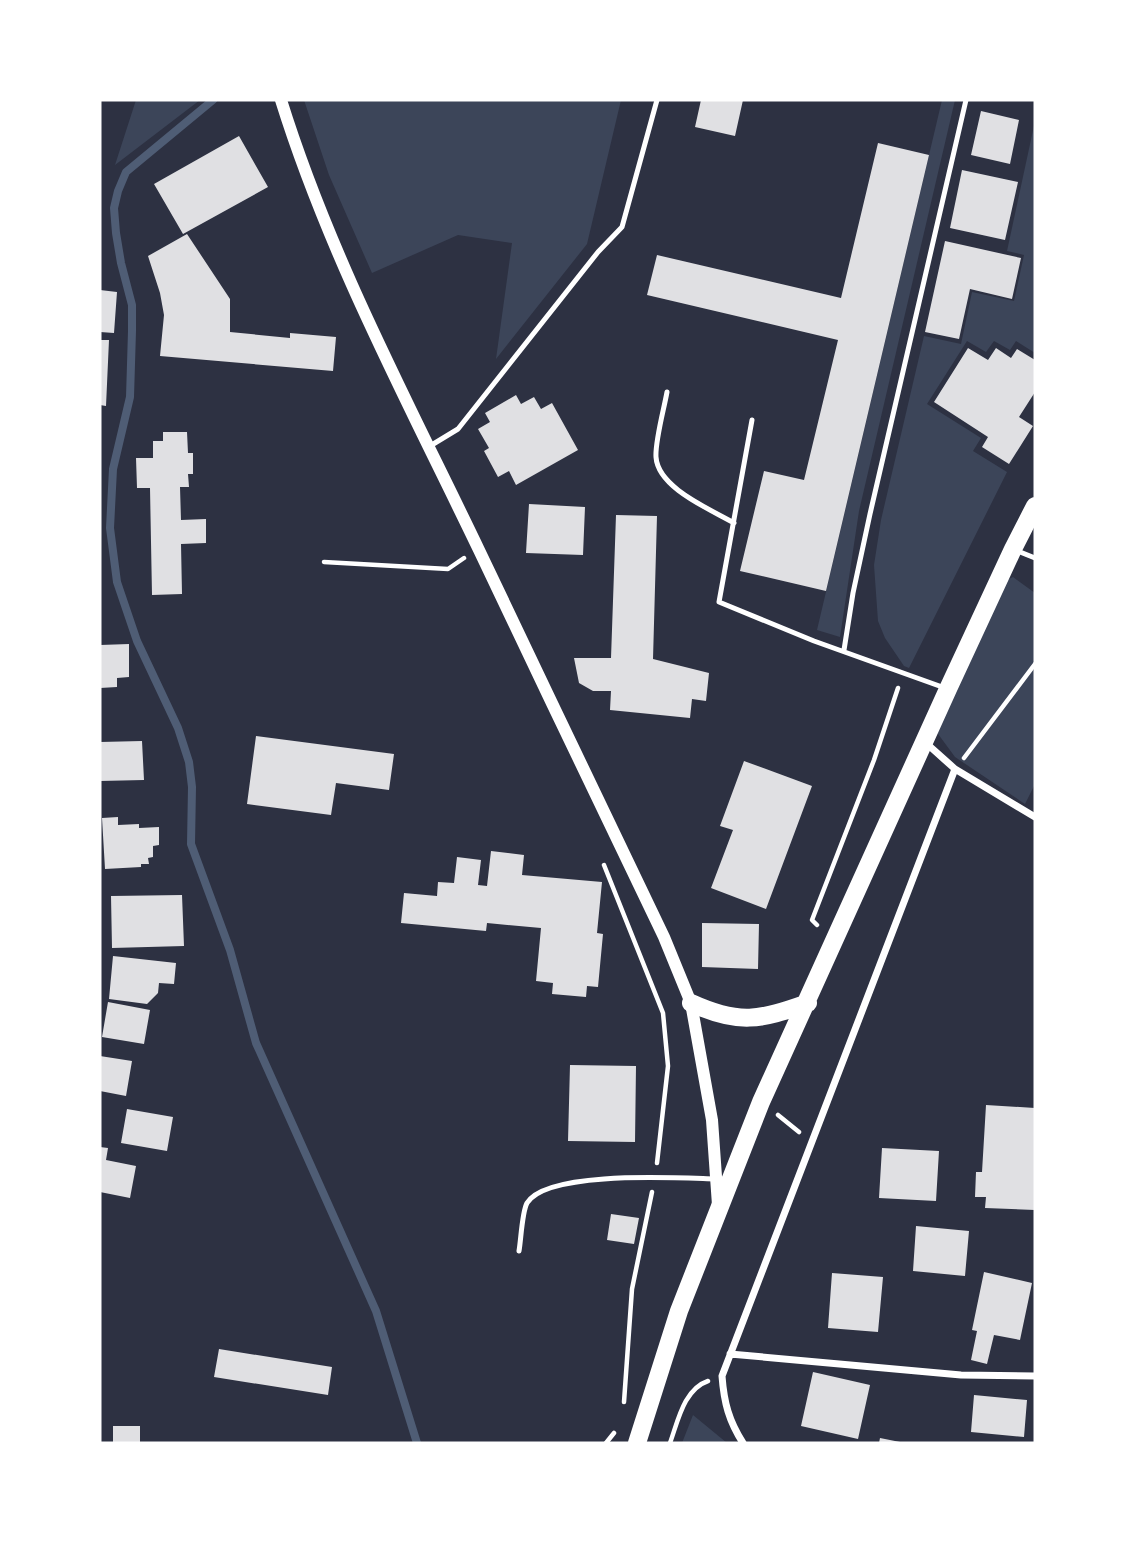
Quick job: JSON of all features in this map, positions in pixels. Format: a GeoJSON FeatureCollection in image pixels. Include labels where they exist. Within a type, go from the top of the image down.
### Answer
{"type":"FeatureCollection","features":[{"type":"Feature","properties":{"kind":"main road"},"geometry":{"type":"LineString","coordinates":[[637,1443],[675,1322],[761,1102],[948,689],[1035,506]]}},
{"type":"Feature","properties":{"kind":"main road"},"geometry":{"type":"LineString","coordinates":[[691,1003],[712,1012],[752,1019],[808,1003]]}},
{"type":"Feature","properties":{"kind":"street"},"geometry":{"type":"LineString","coordinates":[[281,100],[300,160],[330,237],[428,448],[664,937],[691,1003],[712,1119],[718,1210]]}},
{"type":"Feature","properties":{"kind":"street"},"geometry":{"type":"LineString","coordinates":[[925,742],[956,769],[1035,817]]}},
{"type":"Feature","properties":{"kind":"street"},"geometry":{"type":"LineString","coordinates":[[743,1443],[731,1424],[724,1403],[722,1376],[956,769]]}},
{"type":"Feature","properties":{"kind":"street"},"geometry":{"type":"LineString","coordinates":[[730,1354],[961,1375],[1035,1376]]}},
{"type":"Feature","properties":{"kind":"lane"},"geometry":{"type":"LineString","coordinates":[[428,448],[458,429],[598,252],[622,227],[657,100]]}},
{"type":"Feature","properties":{"kind":"lane"},"geometry":{"type":"LineString","coordinates":[[844,650],[870,514],[966,100]]}},
{"type":"Feature","properties":{"kind":"lane"},"geometry":{"type":"LineString","coordinates":[[667,392],[656,457],[661,476],[690,498],[734,523]]}},
{"type":"Feature","properties":{"kind":"lane"},"geometry":{"type":"LineString","coordinates":[[752,420],[719,602],[814,641],[948,689]]}},
{"type":"Feature","properties":{"kind":"lane"},"geometry":{"type":"LineString","coordinates":[[1013,549],[1035,558]]}},
{"type":"Feature","properties":{"kind":"lane"},"geometry":{"type":"LineString","coordinates":[[519,1251],[526,1204],[536,1195],[562,1184],[595,1179],[716,1179]]}},
{"type":"Feature","properties":{"kind":"path"},"geometry":{"type":"LineString","coordinates":[[324,562],[448,569],[478,549]]}},
{"type":"Feature","properties":{"kind":"path"},"geometry":{"type":"LineString","coordinates":[[956,769],[1035,664]]}},
{"type":"Feature","properties":{"kind":"path"},"geometry":{"type":"LineString","coordinates":[[835,943],[813,920],[874,760],[903,673]]}},
{"type":"Feature","properties":{"kind":"path"},"geometry":{"type":"LineString","coordinates":[[602,859],[663,1013],[668,1066],[655,1178],[632,1289],[621,1413]]}},
{"type":"Feature","properties":{"kind":"path"},"geometry":{"type":"LineString","coordinates":[[761,1102],[813,1143]]}},
{"type":"Feature","properties":{"kind":"path"},"geometry":{"type":"LineString","coordinates":[[670,1443],[685,1401],[701,1383],[722,1376]]}},
{"type":"Feature","properties":{"kind":"path"},"geometry":{"type":"LineString","coordinates":[[606,1443],[613,1437],[617,1425]]}},
{"type":"Feature","properties":{"kind":"shaded area"},"geometry":{"type":"Polygon","coordinates":[[[136,100],[200,100],[115,165],[136,100]]]}},
{"type":"Feature","properties":{"kind":"shaded area"},"geometry":{"type":"Polygon","coordinates":[[[304,100],[621,100],[587,244],[496,359],[512,243],[458,235],[372,273],[329,175],[304,100]]]}},
{"type":"Feature","properties":{"kind":"shaded area"},"geometry":{"type":"Polygon","coordinates":[[[942,100],[955,100],[859,511],[840,637],[817,630],[942,100]]]}},
{"type":"Feature","properties":{"kind":"shaded area"},"geometry":{"type":"Polygon","coordinates":[[[1035,121],[1035,353],[1016,341],[1010,350],[994,341],[986,352],[967,341],[927,404],[981,438],[973,451],[1007,472],[909,668],[904,666],[885,638],[878,621],[874,565],[881,520],[924,336],[961,344],[972,292],[1014,301],[1024,255],[1007,251],[1035,121]]]}},
{"type":"Feature","properties":{"kind":"shaded area"},"geometry":{"type":"Polygon","coordinates":[[[1013,577],[1035,593],[1035,784],[1025,804],[955,757],[930,723],[996,585],[1013,577]]]}},
{"type":"Feature","properties":{"kind":"shaded area"},"geometry":{"type":"Polygon","coordinates":[[[693,1415],[727,1443],[682,1443],[693,1415]]]}},
{"type":"Feature","properties":{"kind":"building"},"geometry":{"type":"Polygon","coordinates":[[[701,100],[743,100],[735,136],[695,127],[701,100]]]}},
{"type":"Feature","properties":{"kind":"building"},"geometry":{"type":"Polygon","coordinates":[[[981,111],[1019,120],[1010,164],[971,155],[981,111]]]}},
{"type":"Feature","properties":{"kind":"building"},"geometry":{"type":"Polygon","coordinates":[[[239,136],[268,187],[183,234],[154,184],[239,136]]]}},
{"type":"Feature","properties":{"kind":"building"},"geometry":{"type":"Polygon","coordinates":[[[878,143],[929,155],[826,591],[740,571],[764,471],[804,480],[838,340],[647,295],[657,255],[841,298],[878,143]]]}},
{"type":"Feature","properties":{"kind":"building"},"geometry":{"type":"Polygon","coordinates":[[[962,170],[1018,182],[1005,240],[950,228],[962,170]]]}},
{"type":"Feature","properties":{"kind":"building"},"geometry":{"type":"Polygon","coordinates":[[[187,234],[230,299],[230,332],[290,338],[290,333],[336,337],[333,371],[160,356],[164,315],[148,256],[187,234]]]}},
{"type":"Feature","properties":{"kind":"building"},"geometry":{"type":"Polygon","coordinates":[[[945,241],[1021,258],[1012,299],[970,289],[959,339],[925,332],[945,241]]]}},
{"type":"Feature","properties":{"kind":"building"},"geometry":{"type":"Polygon","coordinates":[[[100,290],[117,292],[114,333],[100,332],[100,290]]]}},
{"type":"Feature","properties":{"kind":"building"},"geometry":{"type":"Polygon","coordinates":[[[100,340],[109,340],[106,406],[100,405],[100,340]]]}},
{"type":"Feature","properties":{"kind":"building"},"geometry":{"type":"Polygon","coordinates":[[[968,348],[988,360],[996,348],[1011,358],[1017,349],[1035,360],[1035,392],[1019,417],[1033,426],[1009,464],[982,447],[988,437],[934,402],[968,348]]]}},
{"type":"Feature","properties":{"kind":"building"},"geometry":{"type":"Polygon","coordinates":[[[516,395],[521,404],[534,397],[541,409],[552,403],[578,450],[516,485],[509,471],[498,477],[484,451],[489,448],[478,429],[490,422],[485,413],[516,395]]]}},
{"type":"Feature","properties":{"kind":"building"},"geometry":{"type":"Polygon","coordinates":[[[163,432],[187,432],[188,453],[193,453],[193,474],[188,474],[189,487],[180,487],[181,520],[206,519],[206,543],[181,544],[182,594],[152,595],[150,488],[137,488],[136,458],[153,458],[153,441],[163,441],[163,432]]]}},
{"type":"Feature","properties":{"kind":"building"},"geometry":{"type":"Polygon","coordinates":[[[529,504],[585,507],[583,555],[526,553],[529,504]]]}},
{"type":"Feature","properties":{"kind":"building"},"geometry":{"type":"Polygon","coordinates":[[[616,515],[657,516],[653,659],[709,673],[706,701],[692,699],[690,718],[610,710],[611,691],[593,691],[579,683],[574,658],[611,658],[616,515]]]}},
{"type":"Feature","properties":{"kind":"building"},"geometry":{"type":"Polygon","coordinates":[[[129,644],[129,677],[117,678],[117,687],[100,688],[100,645],[129,644]]]}},
{"type":"Feature","properties":{"kind":"building"},"geometry":{"type":"Polygon","coordinates":[[[256,736],[394,754],[389,790],[336,783],[331,815],[247,804],[256,736]]]}},
{"type":"Feature","properties":{"kind":"building"},"geometry":{"type":"Polygon","coordinates":[[[142,741],[144,780],[100,781],[100,742],[142,741]]]}},
{"type":"Feature","properties":{"kind":"building"},"geometry":{"type":"Polygon","coordinates":[[[744,761],[812,786],[766,909],[711,888],[733,830],[720,826],[744,761]]]}},
{"type":"Feature","properties":{"kind":"building"},"geometry":{"type":"Polygon","coordinates":[[[118,817],[118,825],[159,827],[159,845],[153,846],[153,857],[148,858],[149,864],[105,869],[102,818],[118,817]]]}},
{"type":"Feature","properties":{"kind":"building"},"geometry":{"type":"Polygon","coordinates":[[[491,851],[524,855],[522,875],[602,882],[597,933],[603,934],[598,987],[587,986],[586,997],[552,994],[553,983],[536,981],[541,928],[487,923],[486,931],[401,923],[404,893],[437,896],[438,882],[454,883],[457,857],[481,860],[478,885],[487,886],[491,851]]]}},
{"type":"Feature","properties":{"kind":"building"},"geometry":{"type":"Polygon","coordinates":[[[182,895],[184,946],[112,948],[111,896],[182,895]]]}},
{"type":"Feature","properties":{"kind":"building"},"geometry":{"type":"Polygon","coordinates":[[[702,923],[759,924],[758,969],[702,967],[702,923]]]}},
{"type":"Feature","properties":{"kind":"building"},"geometry":{"type":"Polygon","coordinates":[[[113,956],[176,963],[174,984],[159,983],[158,993],[147,1004],[109,999],[113,956]]]}},
{"type":"Feature","properties":{"kind":"building"},"geometry":{"type":"Polygon","coordinates":[[[108,1002],[150,1010],[144,1044],[102,1037],[108,1002]]]}},
{"type":"Feature","properties":{"kind":"building"},"geometry":{"type":"Polygon","coordinates":[[[100,1056],[132,1061],[126,1096],[100,1091],[100,1056]]]}},
{"type":"Feature","properties":{"kind":"building"},"geometry":{"type":"Polygon","coordinates":[[[570,1065],[636,1066],[635,1142],[568,1141],[570,1065]]]}},
{"type":"Feature","properties":{"kind":"building"},"geometry":{"type":"Polygon","coordinates":[[[986,1105],[1035,1108],[1035,1210],[985,1208],[986,1197],[975,1197],[976,1172],[982,1172],[986,1105]]]}},
{"type":"Feature","properties":{"kind":"building"},"geometry":{"type":"Polygon","coordinates":[[[127,1109],[173,1117],[167,1151],[121,1143],[127,1109]]]}},
{"type":"Feature","properties":{"kind":"building"},"geometry":{"type":"Polygon","coordinates":[[[100,1147],[108,1148],[106,1160],[136,1166],[130,1198],[100,1192],[100,1147]]]}},
{"type":"Feature","properties":{"kind":"building"},"geometry":{"type":"Polygon","coordinates":[[[882,1148],[939,1151],[936,1201],[879,1198],[882,1148]]]}},
{"type":"Feature","properties":{"kind":"building"},"geometry":{"type":"Polygon","coordinates":[[[611,1214],[639,1218],[634,1244],[607,1240],[611,1214]]]}},
{"type":"Feature","properties":{"kind":"building"},"geometry":{"type":"Polygon","coordinates":[[[916,1226],[969,1231],[965,1276],[913,1271],[916,1226]]]}},
{"type":"Feature","properties":{"kind":"building"},"geometry":{"type":"Polygon","coordinates":[[[984,1272],[1032,1283],[1020,1340],[994,1335],[987,1364],[971,1360],[977,1331],[972,1330],[984,1272]]]}},
{"type":"Feature","properties":{"kind":"building"},"geometry":{"type":"Polygon","coordinates":[[[832,1273],[883,1277],[878,1332],[828,1328],[832,1273]]]}},
{"type":"Feature","properties":{"kind":"building"},"geometry":{"type":"Polygon","coordinates":[[[219,1349],[332,1367],[328,1395],[214,1377],[219,1349]]]}},
{"type":"Feature","properties":{"kind":"building"},"geometry":{"type":"Polygon","coordinates":[[[813,1372],[870,1385],[858,1439],[801,1426],[813,1372]]]}},
{"type":"Feature","properties":{"kind":"building"},"geometry":{"type":"Polygon","coordinates":[[[974,1395],[1027,1400],[1024,1437],[971,1432],[974,1395]]]}},
{"type":"Feature","properties":{"kind":"building"},"geometry":{"type":"Polygon","coordinates":[[[113,1426],[140,1426],[140,1443],[113,1443],[113,1426]]]}},
{"type":"Feature","properties":{"kind":"building"},"geometry":{"type":"Polygon","coordinates":[[[880,1438],[900,1442],[900,1443],[879,1443],[880,1438]]]}},
{"type":"Feature","properties":{"kind":"waterway"},"geometry":{"type":"LineString","coordinates":[[213,100],[126,172],[114,208],[121,263],[132,305],[130,397],[113,469],[110,528],[117,582],[137,641],[178,728],[189,762],[192,787],[191,844],[230,950],[256,1043],[376,1311],[417,1443]]}}]}
